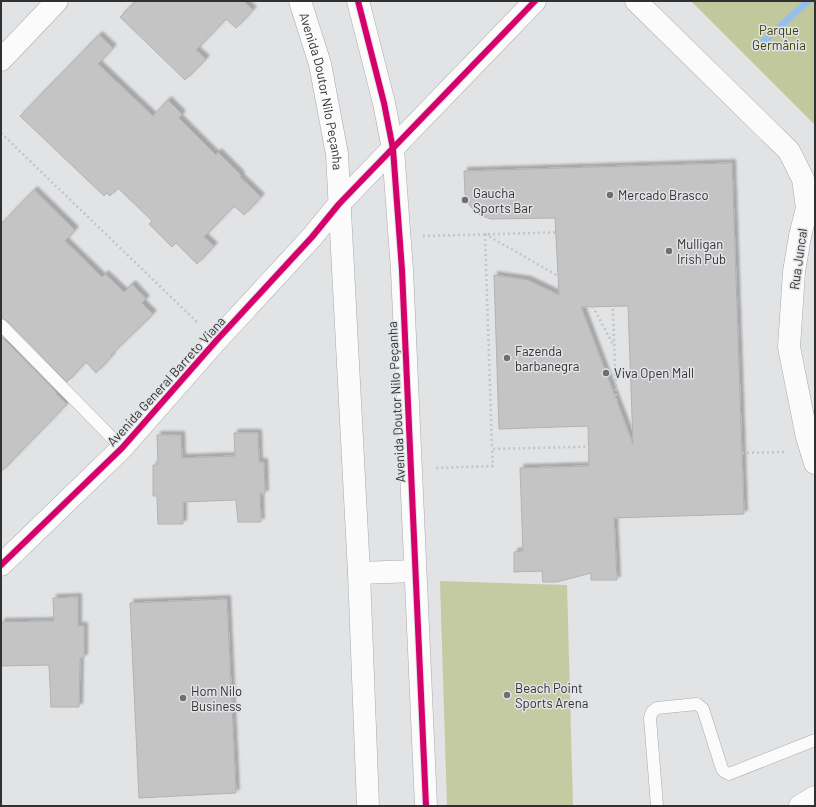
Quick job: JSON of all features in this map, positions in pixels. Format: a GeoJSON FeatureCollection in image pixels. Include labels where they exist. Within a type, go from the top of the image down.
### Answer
{"type":"FeatureCollection","features":[{"type":"Feature","properties":{"kind":"main road"},"geometry":{"type":"LineString","coordinates":[[1,60],[57,1]]}},
{"type":"Feature","properties":{"kind":"main road","name":"Avenida Doutor Nilo Peçanha"},"geometry":{"type":"LineString","coordinates":[[300,1],[320,64],[337,154],[359,573],[368,806]]}},
{"type":"Feature","properties":{"kind":"main road","name":"Avenida Doutor Nilo Peçanha"},"geometry":{"type":"LineString","coordinates":[[358,1],[384,103],[393,149],[400,237],[426,806]]}},
{"type":"Feature","properties":{"kind":"main road","name":"Avenida General Barreto Viana"},"geometry":{"type":"LineString","coordinates":[[1,565],[122,448],[216,341],[312,237],[339,204],[535,1]]}},
{"type":"Feature","properties":{"kind":"main road","name":"Rua Juncal"},"geometry":{"type":"LineString","coordinates":[[636,1],[789,150],[803,179],[807,208],[800,236],[794,272],[789,347],[807,437],[813,457]]}},
{"type":"Feature","properties":{"kind":"main road"},"geometry":{"type":"LineString","coordinates":[[359,573],[415,571]]}},
{"type":"Feature","properties":{"kind":"main road"},"geometry":{"type":"LineString","coordinates":[[800,806],[815,797]]}},
{"type":"Feature","properties":{"kind":"lane"},"geometry":{"type":"LineString","coordinates":[[1,325],[122,448]]}},
{"type":"Feature","properties":{"kind":"lane"},"geometry":{"type":"LineString","coordinates":[[657,806],[650,718],[652,712],[657,708],[697,704],[700,706],[722,769],[729,774],[815,740]]}},
{"type":"Feature","properties":{"kind":"path"},"geometry":{"type":"LineString","coordinates":[[1,133],[216,341]]}},
{"type":"Feature","properties":{"kind":"path"},"geometry":{"type":"LineString","coordinates":[[400,237],[610,231],[618,446],[492,449]]}},
{"type":"Feature","properties":{"kind":"path"},"geometry":{"type":"LineString","coordinates":[[485,234],[558,276],[593,307],[615,347]]}},
{"type":"Feature","properties":{"kind":"path"},"geometry":{"type":"LineString","coordinates":[[410,469],[493,466],[485,234]]}},
{"type":"Feature","properties":{"kind":"path"},"geometry":{"type":"LineString","coordinates":[[742,453],[813,457]]}},
{"type":"Feature","properties":{"kind":"green space","name":"Parque Germânia"},"geometry":{"type":"Polygon","coordinates":[[[691,1],[815,1],[815,125],[691,1]]]}},
{"type":"Feature","properties":{"kind":"green space","name":"Beach Point Sports Arena"},"geometry":{"type":"Polygon","coordinates":[[[440,581],[567,585],[573,806],[447,806],[440,581]]]}},
{"type":"Feature","properties":{"kind":"building"},"geometry":{"type":"Polygon","coordinates":[[[136,1],[244,1],[253,10],[236,28],[226,19],[196,50],[206,59],[185,80],[120,17],[136,1]]]}},
{"type":"Feature","properties":{"kind":"building"},"geometry":{"type":"Polygon","coordinates":[[[99,35],[113,48],[98,64],[153,116],[168,100],[182,114],[179,118],[216,155],[218,152],[241,175],[240,177],[261,197],[244,215],[234,206],[204,237],[214,246],[197,264],[176,243],[172,247],[149,224],[152,221],[118,188],[110,196],[107,193],[104,196],[20,116],[99,35]]]}},
{"type":"Feature","properties":{"kind":"building","name":"Viva Open Mall"},"geometry":{"type":"Polygon","coordinates":[[[732,163],[744,514],[614,518],[617,580],[591,580],[591,573],[557,582],[543,582],[542,571],[514,572],[514,552],[523,551],[520,468],[589,466],[588,426],[499,429],[494,275],[528,280],[559,295],[555,218],[491,219],[482,216],[474,211],[468,203],[465,194],[464,171],[732,163]],[[628,306],[581,307],[633,444],[628,306]]]}},
{"type":"Feature","properties":{"kind":"building"},"geometry":{"type":"Polygon","coordinates":[[[34,190],[75,230],[65,241],[102,277],[105,274],[124,292],[132,284],[146,299],[142,303],[153,314],[111,355],[112,356],[96,373],[86,362],[67,382],[6,320],[1,318],[1,224],[34,190]]]}},
{"type":"Feature","properties":{"kind":"building"},"geometry":{"type":"Polygon","coordinates":[[[1,336],[67,404],[1,472],[1,336]]]}},
{"type":"Feature","properties":{"kind":"building"},"geometry":{"type":"Polygon","coordinates":[[[234,433],[258,433],[259,462],[264,462],[265,494],[260,494],[261,522],[238,522],[236,500],[183,502],[183,524],[158,524],[157,496],[153,496],[153,465],[158,465],[157,435],[181,435],[182,458],[235,456],[234,433]]]}},
{"type":"Feature","properties":{"kind":"building"},"geometry":{"type":"Polygon","coordinates":[[[78,597],[78,626],[84,626],[84,658],[80,658],[79,707],[51,707],[49,665],[1,666],[1,622],[54,621],[53,598],[78,597]]]}},
{"type":"Feature","properties":{"kind":"building","name":"Hom Nilo Business"},"geometry":{"type":"Polygon","coordinates":[[[227,599],[236,793],[139,798],[130,603],[227,599]]]}},
{"type":"Feature","properties":{"kind":"waterway"},"geometry":{"type":"LineString","coordinates":[[763,42],[808,1]]}},
{"type":"Feature","properties":{"kind":"cycle path"},"geometry":{"type":"LineString","coordinates":[[358,1],[384,103],[393,149],[402,270],[426,806]]}},
{"type":"Feature","properties":{"kind":"cycle path"},"geometry":{"type":"LineString","coordinates":[[1,565],[122,448],[216,341],[312,237],[339,204],[535,1]]}},
{"type":"Feature","properties":{"kind":"place","name":"Mercado Brasco"},"geometry":{"type":"Point","coordinates":[610,195]}},
{"type":"Feature","properties":{"kind":"place","name":"Gaucha Sports Bar"},"geometry":{"type":"Point","coordinates":[465,200]}},
{"type":"Feature","properties":{"kind":"place","name":"Mulligan Irish Pub"},"geometry":{"type":"Point","coordinates":[669,251]}},
{"type":"Feature","properties":{"kind":"place","name":"Fazenda barbanegra"},"geometry":{"type":"Point","coordinates":[507,358]}},
{"type":"Feature","properties":{"kind":"place","name":"Viva Open Mall"},"geometry":{"type":"Point","coordinates":[606,373]}},
{"type":"Feature","properties":{"kind":"place","name":"Beach Point Sports Arena"},"geometry":{"type":"Point","coordinates":[507,695]}},
{"type":"Feature","properties":{"kind":"place","name":"Hom Nilo Business"},"geometry":{"type":"Point","coordinates":[183,698]}}]}
